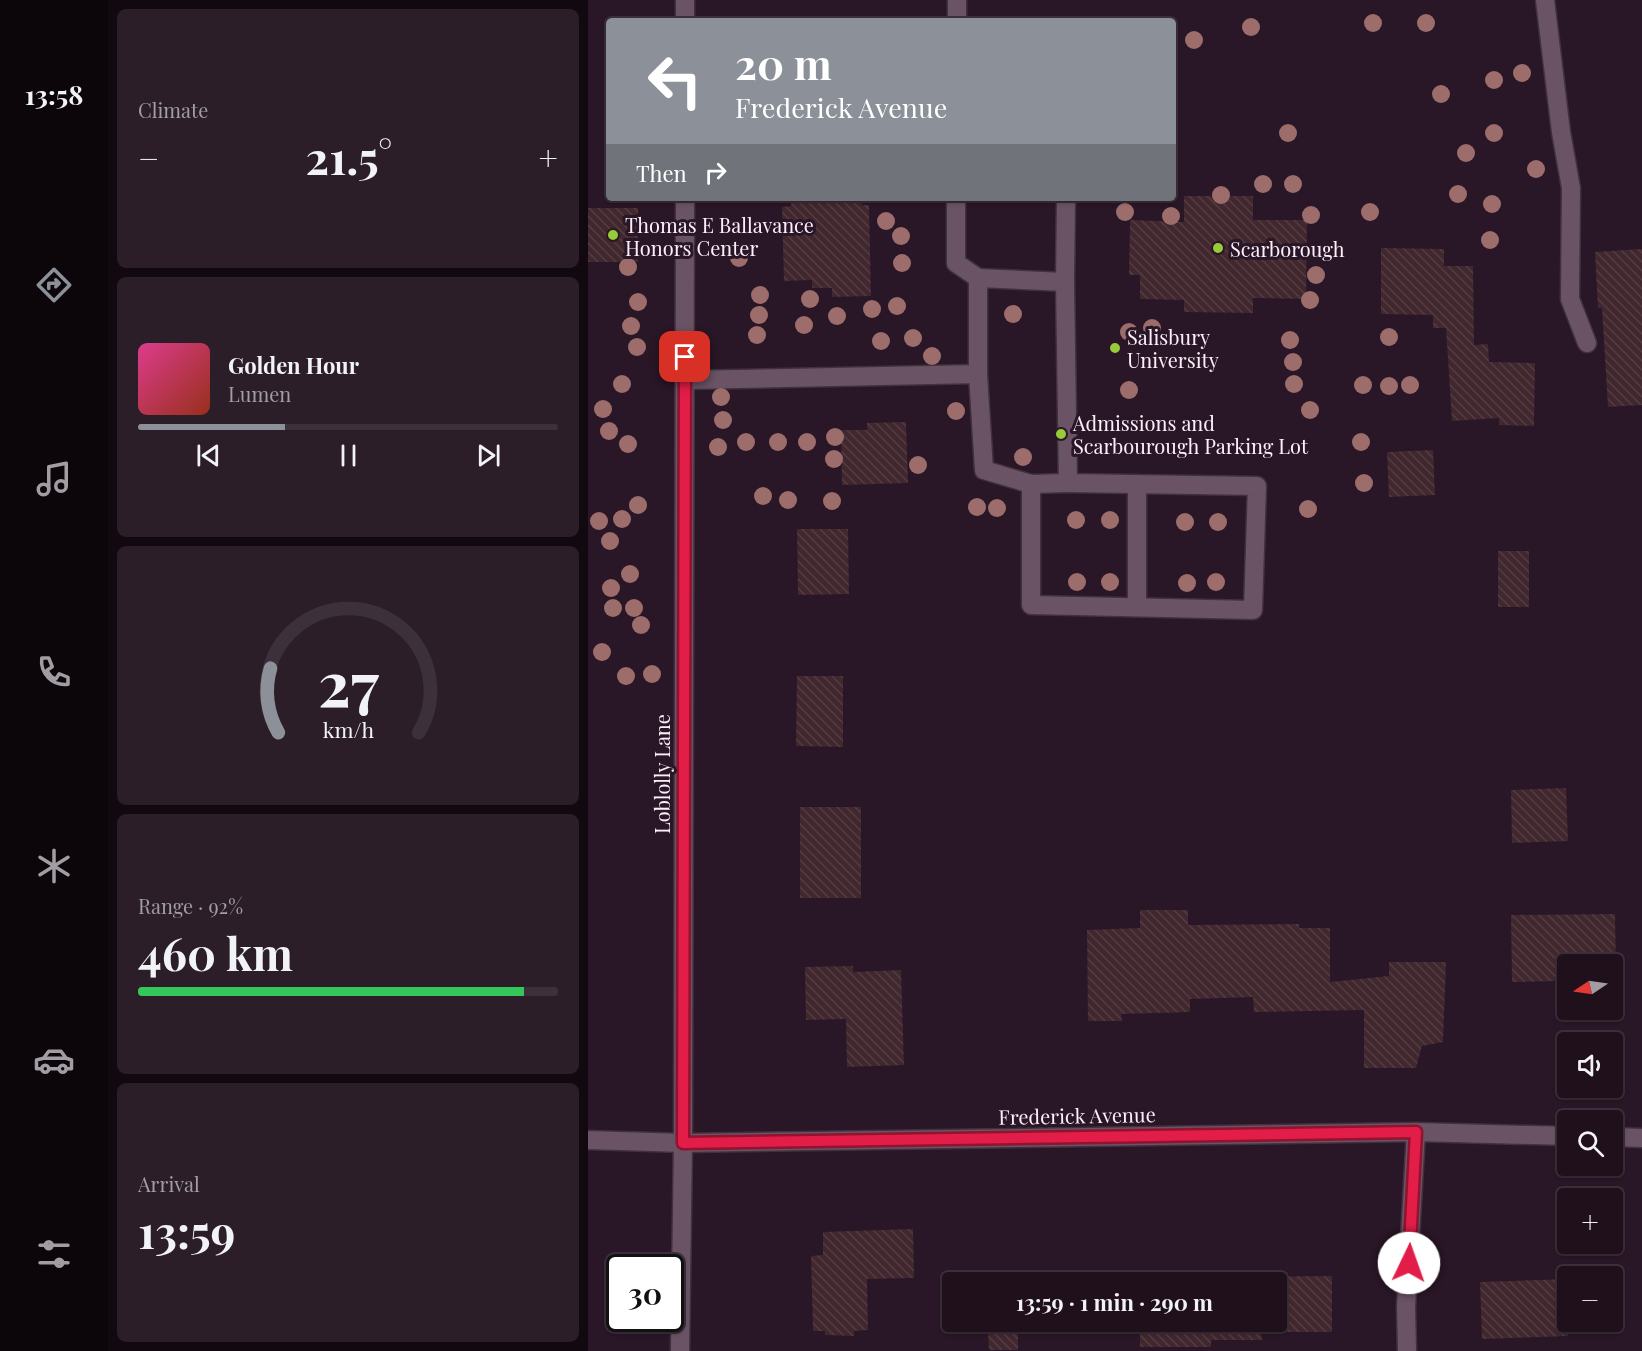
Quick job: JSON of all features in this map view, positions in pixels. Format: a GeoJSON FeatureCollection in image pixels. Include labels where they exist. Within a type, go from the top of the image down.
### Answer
{"type":"FeatureCollection","features":[{"type":"Feature","properties":{"kind":"street"},"geometry":{"type":"LineString","coordinates":[[685,0],[685,18]]}},
{"type":"Feature","properties":{"kind":"street"},"geometry":{"type":"LineString","coordinates":[[957,0],[957,18]]}},
{"type":"Feature","properties":{"kind":"street"},"geometry":{"type":"LineString","coordinates":[[1545,0],[1561,132],[1571,188],[1570,299],[1587,343]]}},
{"type":"Feature","properties":{"kind":"street","name":"Loblolly Lane"},"geometry":{"type":"LineString","coordinates":[[680,1351],[683,1143],[685,201]]}},
{"type":"Feature","properties":{"kind":"street"},"geometry":{"type":"LineString","coordinates":[[956,201],[956,263],[978,278],[1065,282]]}},
{"type":"Feature","properties":{"kind":"street"},"geometry":{"type":"LineString","coordinates":[[1066,201],[1068,483]]}},
{"type":"Feature","properties":{"kind":"street"},"geometry":{"type":"LineString","coordinates":[[978,278],[978,374],[984,470],[1031,484],[1257,486],[1253,610],[1031,605],[1031,484]]}},
{"type":"Feature","properties":{"kind":"street"},"geometry":{"type":"LineString","coordinates":[[685,380],[978,374]]}},
{"type":"Feature","properties":{"kind":"street"},"geometry":{"type":"LineString","coordinates":[[1137,484],[1137,608]]}},
{"type":"Feature","properties":{"kind":"street"},"geometry":{"type":"LineString","coordinates":[[1407,1351],[1406,1307],[1416,1132]]}},
{"type":"Feature","properties":{"kind":"street","name":"Frederick Avenue"},"geometry":{"type":"LineString","coordinates":[[588,1140],[683,1143],[1416,1132],[1557,1136]]}},
{"type":"Feature","properties":{"kind":"street"},"geometry":{"type":"LineString","coordinates":[[1623,1137],[1642,1138]]}},
{"type":"Feature","properties":{"kind":"building","name":"Scarborough"},"geometry":{"type":"Polygon","coordinates":[[[1184,196],[1253,196],[1253,220],[1307,220],[1306,299],[1253,298],[1253,313],[1184,312],[1184,300],[1140,299],[1140,275],[1129,275],[1130,220],[1184,222],[1184,196]]]}},
{"type":"Feature","properties":{"kind":"building"},"geometry":{"type":"Polygon","coordinates":[[[791,201],[862,201],[862,205],[869,205],[871,296],[832,297],[832,288],[812,288],[812,280],[784,281],[782,207],[791,206],[791,201]]]}},
{"type":"Feature","properties":{"kind":"building","name":"Thomas E Ballavance Honors Center"},"geometry":{"type":"Polygon","coordinates":[[[588,208],[638,208],[638,262],[588,262],[588,208]]]}},
{"type":"Feature","properties":{"kind":"building"},"geometry":{"type":"Polygon","coordinates":[[[1381,248],[1444,249],[1444,266],[1473,266],[1474,345],[1488,344],[1489,362],[1535,363],[1534,426],[1499,425],[1499,418],[1452,421],[1446,328],[1433,328],[1433,315],[1381,314],[1381,248]]]}},
{"type":"Feature","properties":{"kind":"building"},"geometry":{"type":"Polygon","coordinates":[[[1642,249],[1642,405],[1608,407],[1602,308],[1598,308],[1595,252],[1642,249]]]}},
{"type":"Feature","properties":{"kind":"building"},"geometry":{"type":"Polygon","coordinates":[[[906,422],[908,483],[842,485],[841,430],[867,430],[867,423],[906,422]]]}},
{"type":"Feature","properties":{"kind":"building"},"geometry":{"type":"Polygon","coordinates":[[[1433,450],[1435,495],[1389,497],[1387,452],[1433,450]]]}},
{"type":"Feature","properties":{"kind":"building"},"geometry":{"type":"Polygon","coordinates":[[[797,529],[848,529],[849,594],[798,595],[797,529]]]}},
{"type":"Feature","properties":{"kind":"building"},"geometry":{"type":"Polygon","coordinates":[[[1498,551],[1529,551],[1529,607],[1498,607],[1498,551]]]}},
{"type":"Feature","properties":{"kind":"building"},"geometry":{"type":"Polygon","coordinates":[[[797,676],[843,676],[843,747],[796,746],[797,676]]]}},
{"type":"Feature","properties":{"kind":"building"},"geometry":{"type":"Polygon","coordinates":[[[1566,788],[1568,841],[1512,843],[1511,790],[1566,788]]]}},
{"type":"Feature","properties":{"kind":"building"},"geometry":{"type":"Polygon","coordinates":[[[800,807],[861,807],[861,898],[800,898],[800,807]]]}},
{"type":"Feature","properties":{"kind":"building"},"geometry":{"type":"Polygon","coordinates":[[[1140,910],[1188,910],[1188,925],[1299,924],[1299,928],[1330,928],[1330,982],[1389,976],[1389,962],[1446,962],[1443,1042],[1422,1046],[1416,1068],[1364,1068],[1364,1010],[1254,1012],[1253,997],[1190,999],[1190,1012],[1121,1014],[1122,1021],[1088,1021],[1087,930],[1140,928],[1140,910]]]}},
{"type":"Feature","properties":{"kind":"building"},"geometry":{"type":"Polygon","coordinates":[[[1615,914],[1616,954],[1557,954],[1557,981],[1512,982],[1511,915],[1615,914]]]}},
{"type":"Feature","properties":{"kind":"building"},"geometry":{"type":"Polygon","coordinates":[[[853,966],[853,972],[901,970],[904,1065],[847,1067],[846,1019],[806,1020],[805,967],[853,966]]]}},
{"type":"Feature","properties":{"kind":"building"},"geometry":{"type":"Polygon","coordinates":[[[913,1229],[914,1278],[867,1279],[868,1330],[854,1331],[854,1336],[825,1335],[825,1331],[813,1331],[811,1256],[823,1255],[823,1232],[913,1229]]]}},
{"type":"Feature","properties":{"kind":"building"},"geometry":{"type":"Polygon","coordinates":[[[1287,1276],[1332,1276],[1332,1332],[1287,1332],[1287,1276]]]}},
{"type":"Feature","properties":{"kind":"building"},"geometry":{"type":"Polygon","coordinates":[[[1557,1279],[1557,1332],[1568,1332],[1568,1336],[1482,1339],[1480,1282],[1557,1279]]]}},
{"type":"Feature","properties":{"kind":"building"},"geometry":{"type":"Polygon","coordinates":[[[988,1332],[1018,1332],[1018,1350],[989,1350],[988,1332]]]}},
{"type":"Feature","properties":{"kind":"building"},"geometry":{"type":"Polygon","coordinates":[[[1140,1332],[1261,1332],[1262,1340],[1211,1340],[1211,1347],[1140,1347],[1140,1332]]]}},
{"type":"Feature","properties":{"kind":"place","name":"Thomas E Ballavance Honors Center"},"geometry":{"type":"Point","coordinates":[613,235]}},
{"type":"Feature","properties":{"kind":"place","name":"Scarborough"},"geometry":{"type":"Point","coordinates":[1218,248]}},
{"type":"Feature","properties":{"kind":"place","name":"Salisbury University"},"geometry":{"type":"Point","coordinates":[1115,348]}},
{"type":"Feature","properties":{"kind":"place","name":"Admissions and Scarbourough Parking Lot"},"geometry":{"type":"Point","coordinates":[1061,434]}},
{"type":"Feature","properties":{"kind":"route"},"geometry":{"type":"LineString","coordinates":[[685,357],[683,1143],[1416,1132],[1409,1263]]}}]}
